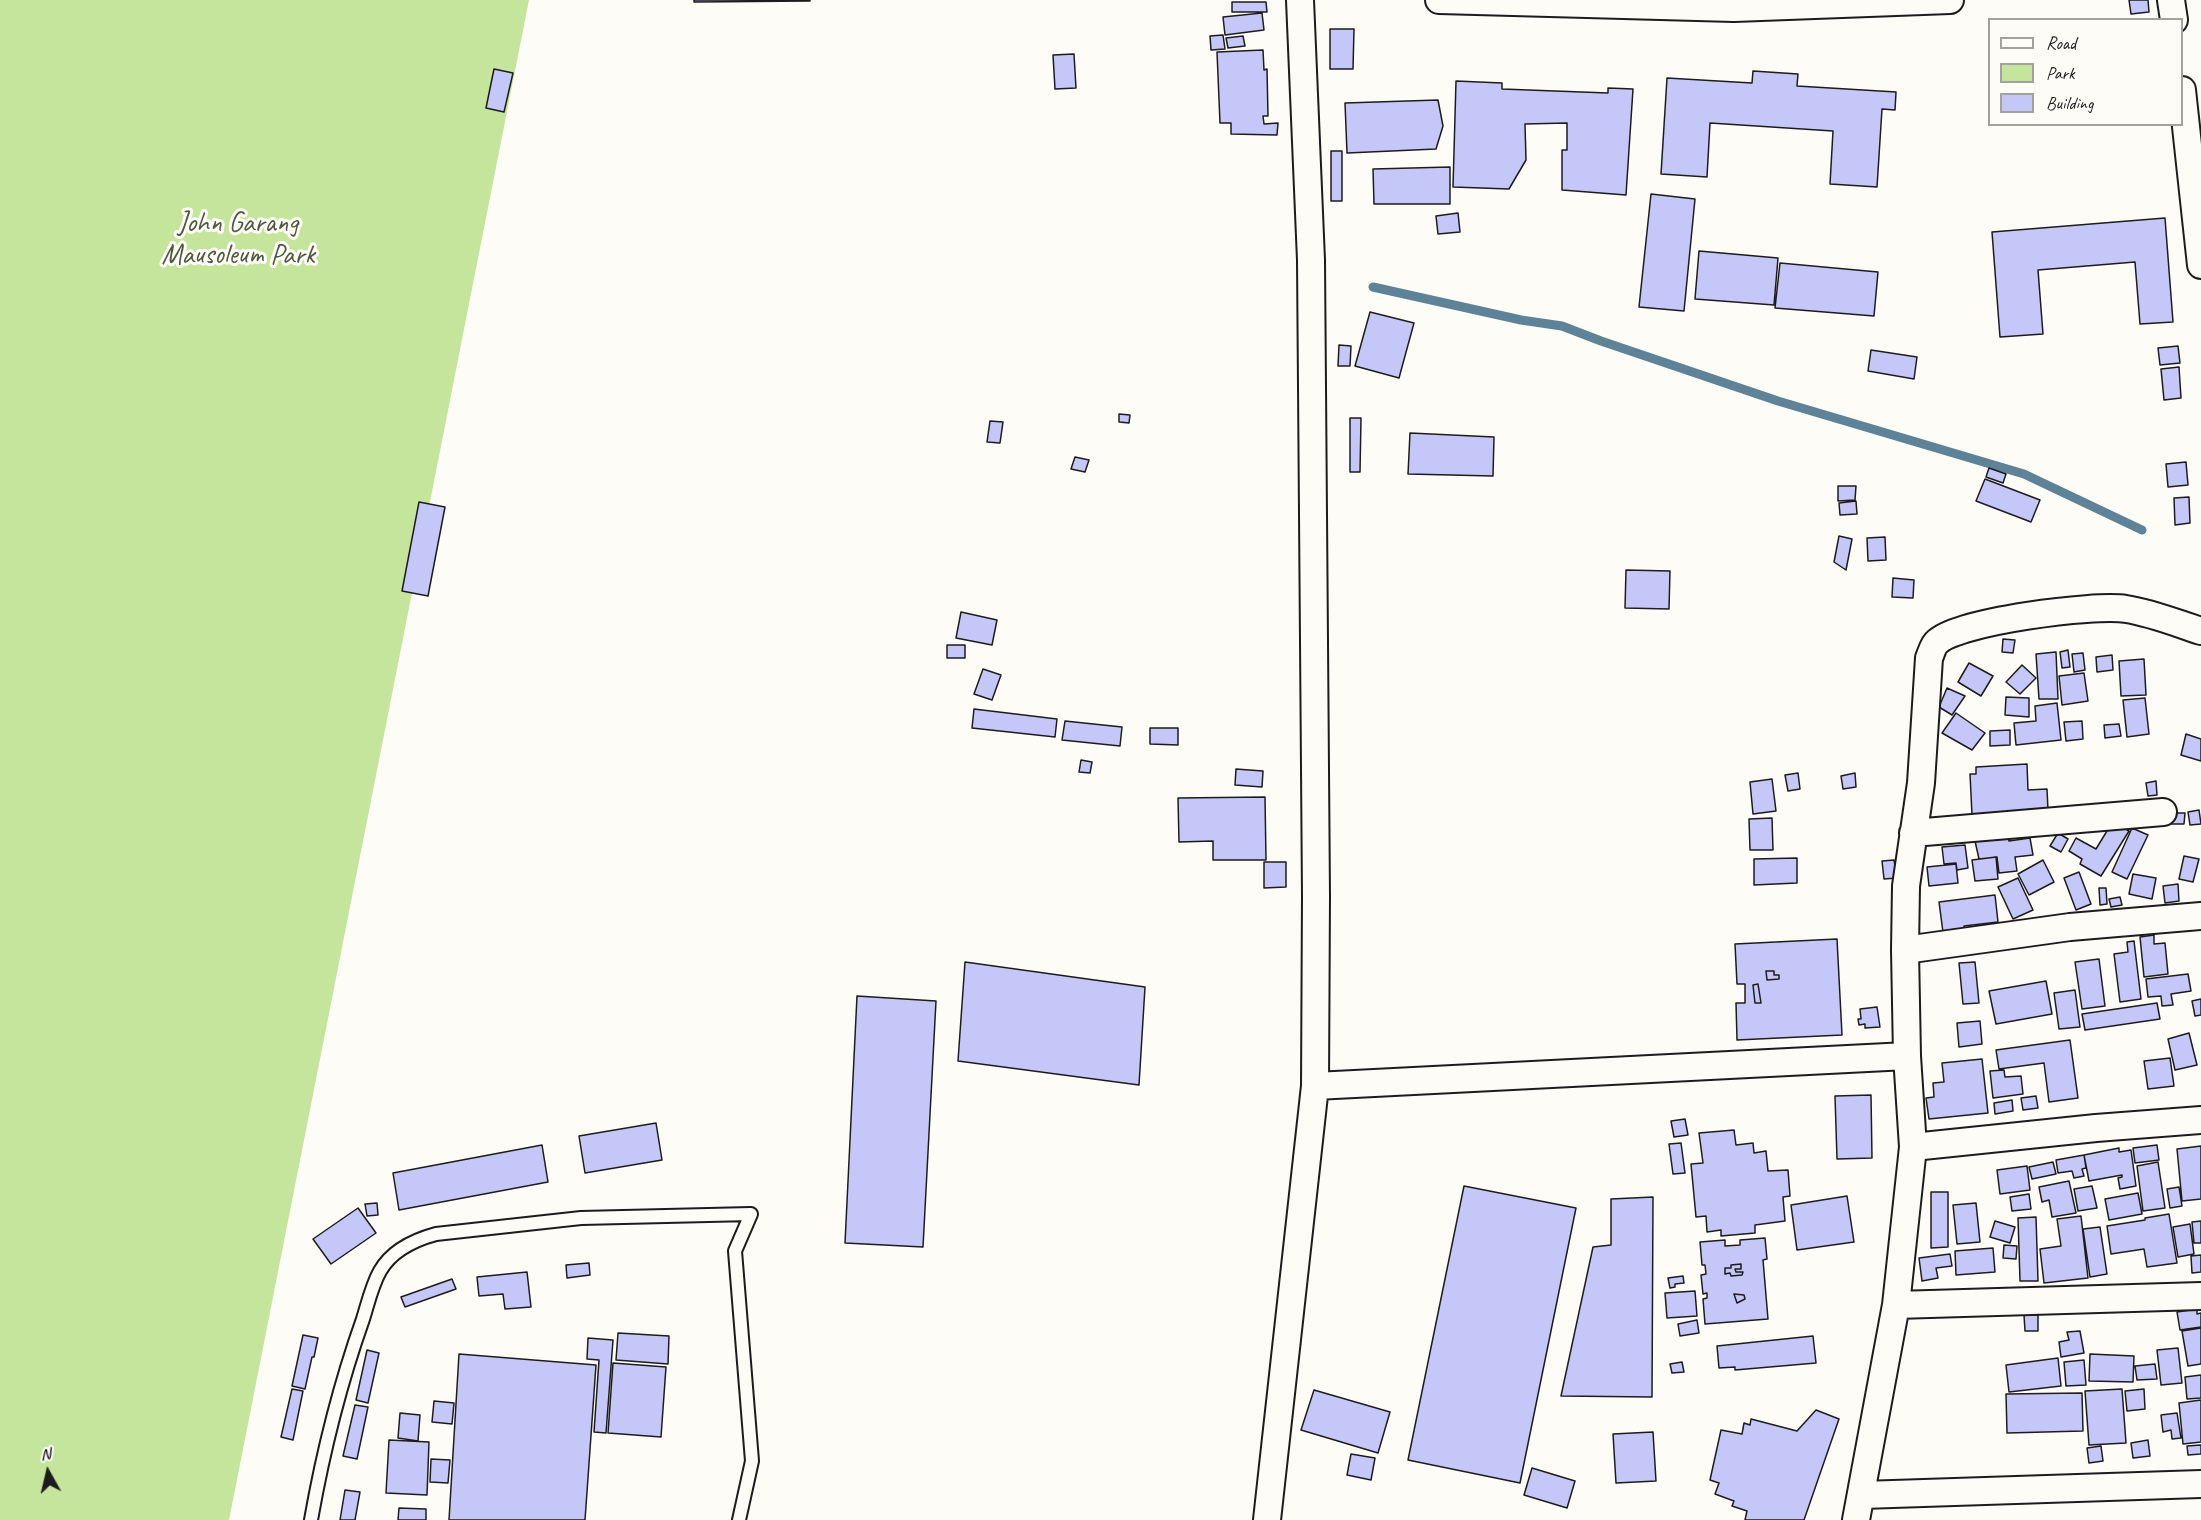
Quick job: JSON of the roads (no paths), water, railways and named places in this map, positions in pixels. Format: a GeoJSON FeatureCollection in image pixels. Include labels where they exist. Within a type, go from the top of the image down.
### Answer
{"type":"FeatureCollection","features":[{"type":"Feature","properties":{"kind":"street"},"geometry":{"type":"LineString","coordinates":[[1267,1520],[1315,1086],[1316,896],[1311,260],[1300,0]]}},
{"type":"Feature","properties":{"kind":"street"},"geometry":{"type":"LineString","coordinates":[[1439,0],[1734,8],[1950,0]]}},
{"type":"Feature","properties":{"kind":"street"},"geometry":{"type":"LineString","coordinates":[[2171,0],[2174,18]]}},
{"type":"Feature","properties":{"kind":"street"},"geometry":{"type":"LineString","coordinates":[[2183,108],[2201,265]]}},
{"type":"Feature","properties":{"kind":"street"},"geometry":{"type":"LineString","coordinates":[[1856,1520],[1896,1305],[1913,1147],[1907,1056],[1906,886],[1921,783],[1929,658],[1936,642],[1958,632],[2022,616],[2084,609],[2124,609],[2159,617],[2201,631]]}},
{"type":"Feature","properties":{"kind":"street"},"geometry":{"type":"LineString","coordinates":[[1913,833],[2163,812]]}},
{"type":"Feature","properties":{"kind":"street"},"geometry":{"type":"LineString","coordinates":[[1905,950],[2070,927],[2201,916]]}},
{"type":"Feature","properties":{"kind":"street"},"geometry":{"type":"LineString","coordinates":[[1315,1086],[1907,1056]]}},
{"type":"Feature","properties":{"kind":"street"},"geometry":{"type":"LineString","coordinates":[[1913,1147],[2096,1128],[2201,1120]]}},
{"type":"Feature","properties":{"kind":"street"},"geometry":{"type":"LineString","coordinates":[[1896,1305],[2201,1296]]}},
{"type":"Feature","properties":{"kind":"street"},"geometry":{"type":"LineString","coordinates":[[1862,1495],[2201,1484]]}},
{"type":"Feature","properties":{"kind":"lane"},"geometry":{"type":"LineString","coordinates":[[310,1520],[353,1347],[379,1272],[388,1259],[399,1250],[413,1241],[436,1233],[581,1218],[751,1214],[735,1251],[752,1461],[739,1520]]}},
{"type":"Feature","properties":{"kind":"waterway"},"geometry":{"type":"LineString","coordinates":[[1373,287],[1521,320],[1562,326],[1778,401],[2024,474],[2142,530]]}},
{"type":"Feature","properties":{"kind":"park label","name":"John Garang Mausoleum Park"},"geometry":{"type":"Point","coordinates":[238,240]}}]}
